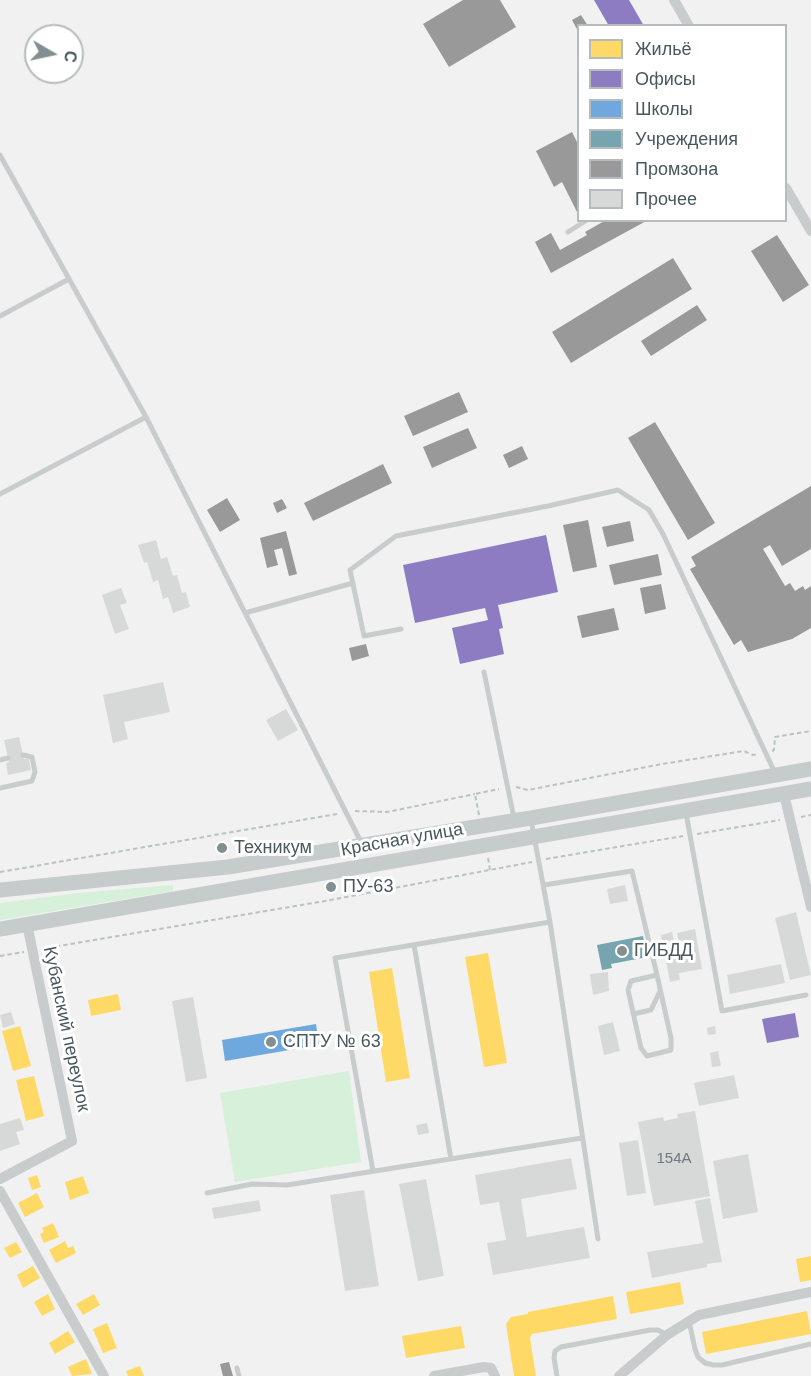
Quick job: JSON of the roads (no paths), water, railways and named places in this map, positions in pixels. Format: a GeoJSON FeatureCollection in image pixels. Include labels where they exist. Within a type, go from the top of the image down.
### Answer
{"type":"FeatureCollection","features":[{"type":"Feature","properties":{"kind":"main road","name":"Красная улица"},"geometry":{"type":"LineString","coordinates":[[0,890],[228,867],[531,818],[811,769]]}},
{"type":"Feature","properties":{"kind":"main road","name":"Красная улица"},"geometry":{"type":"LineString","coordinates":[[0,929],[811,789]]}},
{"type":"Feature","properties":{"kind":"street"},"geometry":{"type":"LineString","coordinates":[[674,0],[688,24]]}},
{"type":"Feature","properties":{"kind":"street"},"geometry":{"type":"LineString","coordinates":[[787,190],[811,231]]}},
{"type":"Feature","properties":{"kind":"street"},"geometry":{"type":"LineString","coordinates":[[784,794],[811,907]]}},
{"type":"Feature","properties":{"kind":"street","name":"Кубанский переулок"},"geometry":{"type":"LineString","coordinates":[[0,1179],[72,1141],[27,924]]}},
{"type":"Feature","properties":{"kind":"street"},"geometry":{"type":"LineString","coordinates":[[0,1191],[104,1376]]}},
{"type":"Feature","properties":{"kind":"street"},"geometry":{"type":"LineString","coordinates":[[619,1376],[667,1335],[699,1315],[811,1292]]}},
{"type":"Feature","properties":{"kind":"street"},"geometry":{"type":"LineString","coordinates":[[434,1376],[484,1367],[493,1372]]}},
{"type":"Feature","properties":{"kind":"lane"},"geometry":{"type":"LineString","coordinates":[[0,154],[146,417],[363,846]]}},
{"type":"Feature","properties":{"kind":"lane"},"geometry":{"type":"LineString","coordinates":[[568,232],[585,222]]}},
{"type":"Feature","properties":{"kind":"lane"},"geometry":{"type":"LineString","coordinates":[[0,316],[69,279]]}},
{"type":"Feature","properties":{"kind":"lane"},"geometry":{"type":"LineString","coordinates":[[0,494],[146,417]]}},
{"type":"Feature","properties":{"kind":"lane"},"geometry":{"type":"LineString","coordinates":[[401,629],[364,636],[350,570],[396,536],[548,506],[618,489],[649,510],[663,534],[776,775]]}},
{"type":"Feature","properties":{"kind":"lane"},"geometry":{"type":"LineString","coordinates":[[245,614],[353,583]]}},
{"type":"Feature","properties":{"kind":"lane"},"geometry":{"type":"LineString","coordinates":[[484,672],[514,820]]}},
{"type":"Feature","properties":{"kind":"lane"},"geometry":{"type":"LineString","coordinates":[[0,788],[32,781],[35,772],[32,757],[23,754]]}},
{"type":"Feature","properties":{"kind":"lane"},"geometry":{"type":"LineString","coordinates":[[0,760],[8,758]]}},
{"type":"Feature","properties":{"kind":"lane"},"geometry":{"type":"LineString","coordinates":[[685,811],[722,1011],[806,995]]}},
{"type":"Feature","properties":{"kind":"lane"},"geometry":{"type":"LineString","coordinates":[[531,818],[550,922],[597,1239]]}},
{"type":"Feature","properties":{"kind":"lane"},"geometry":{"type":"LineString","coordinates":[[544,885],[632,871],[657,975],[671,1050],[647,1056],[641,1048],[628,990],[631,981],[657,975]]}},
{"type":"Feature","properties":{"kind":"lane"},"geometry":{"type":"LineString","coordinates":[[373,1171],[335,958],[550,922]]}},
{"type":"Feature","properties":{"kind":"lane"},"geometry":{"type":"LineString","coordinates":[[414,945],[451,1159]]}},
{"type":"Feature","properties":{"kind":"lane"},"geometry":{"type":"LineString","coordinates":[[633,1014],[651,1010],[660,991]]}},
{"type":"Feature","properties":{"kind":"lane"},"geometry":{"type":"LineString","coordinates":[[207,1192],[252,1184],[287,1185],[582,1138]]}},
{"type":"Feature","properties":{"kind":"lane"},"geometry":{"type":"LineString","coordinates":[[689,1321],[698,1357],[705,1363],[713,1365],[811,1344]]}},
{"type":"Feature","properties":{"kind":"lane"},"geometry":{"type":"LineString","coordinates":[[557,1376],[554,1358],[555,1351],[561,1347],[650,1330],[658,1330],[667,1335]]}},
{"type":"Feature","properties":{"kind":"lane"},"geometry":{"type":"LineString","coordinates":[[237,1368],[239,1376]]}},
{"type":"Feature","properties":{"kind":"place","name":"Техникум"},"geometry":{"type":"Point","coordinates":[222,848]}},
{"type":"Feature","properties":{"kind":"place","name":"ПУ-63"},"geometry":{"type":"Point","coordinates":[331,887]}},
{"type":"Feature","properties":{"kind":"place","name":"ГИБДД"},"geometry":{"type":"Point","coordinates":[622,951]}},
{"type":"Feature","properties":{"kind":"place","name":"СПТУ № 63"},"geometry":{"type":"Point","coordinates":[271,1042]}}]}
